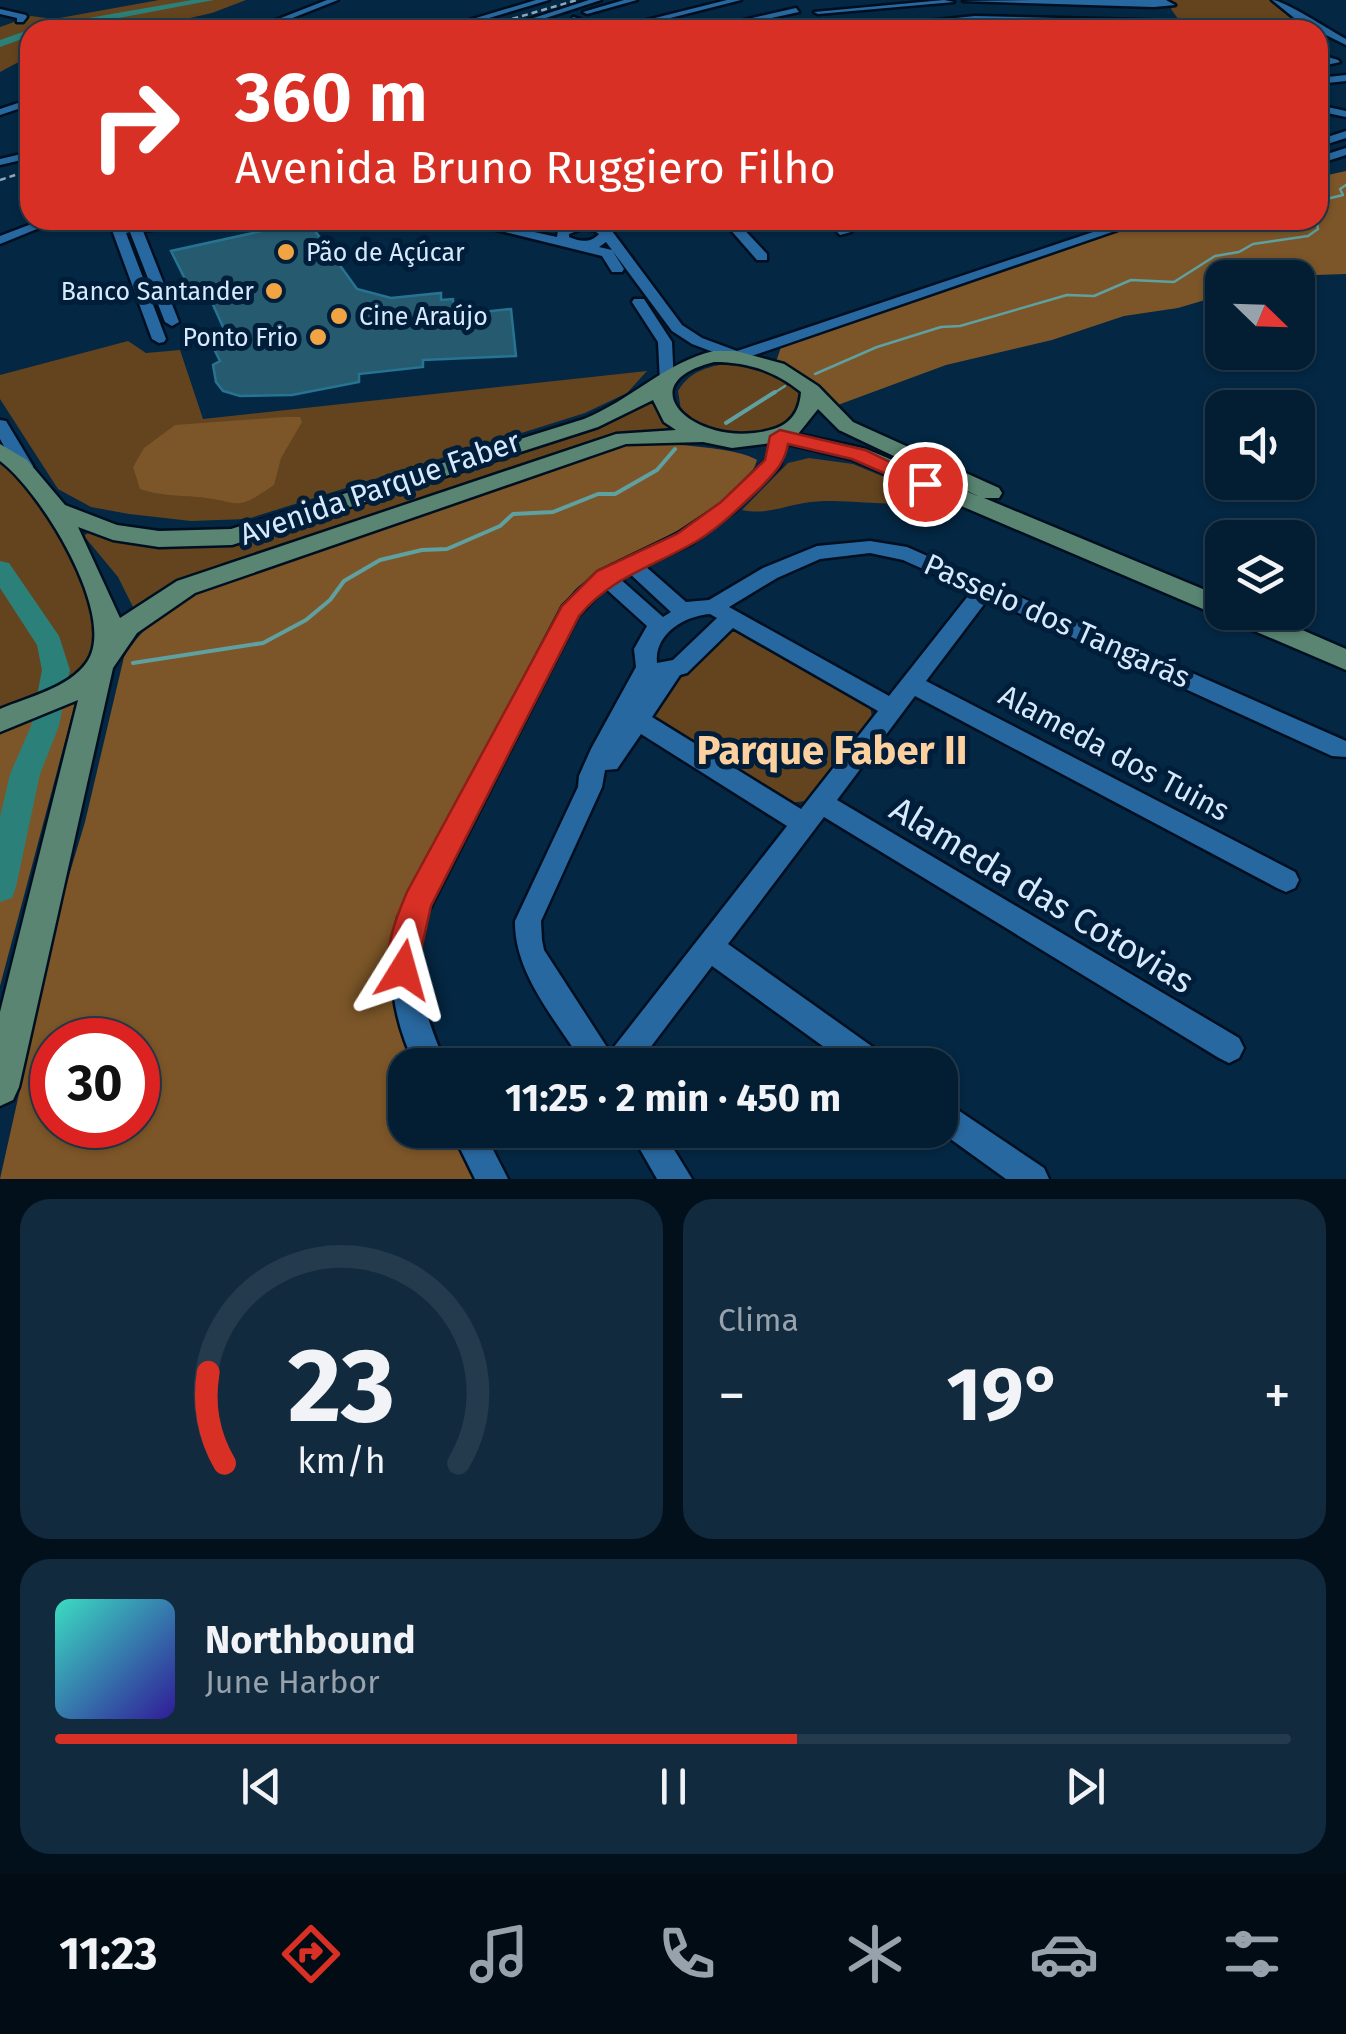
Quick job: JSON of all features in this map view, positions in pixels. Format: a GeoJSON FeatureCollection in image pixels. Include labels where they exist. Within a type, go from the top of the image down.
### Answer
{"type":"FeatureCollection","features":[{"type":"Feature","properties":{"kind":"main road"},"geometry":{"type":"LineString","coordinates":[[1205,582],[1023,516],[858,454],[780,436],[753,442],[710,439],[671,418],[663,403],[668,382],[694,364],[737,356],[768,362],[794,374],[846,426],[1023,516],[1205,599]]}},
{"type":"Feature","properties":{"kind":"main road","name":"Avenida Parque Faber"},"geometry":{"type":"LineString","coordinates":[[58,511],[113,532],[159,539],[232,537],[592,423],[619,412],[668,382]]}},
{"type":"Feature","properties":{"kind":"main road"},"geometry":{"type":"LineString","coordinates":[[780,436],[808,414],[811,390]]}},
{"type":"Feature","properties":{"kind":"main road","name":"Avenida Parque Faber"},"geometry":{"type":"LineString","coordinates":[[95,671],[128,626],[166,598],[262,558],[623,438],[658,435],[710,439]]}},
{"type":"Feature","properties":{"kind":"main road"},"geometry":{"type":"LineString","coordinates":[[0,451],[24,466],[58,511],[106,612],[109,629],[95,671],[0,1087]]}},
{"type":"Feature","properties":{"kind":"main road"},"geometry":{"type":"LineString","coordinates":[[1315,629],[1346,643]]}},
{"type":"Feature","properties":{"kind":"main road"},"geometry":{"type":"LineString","coordinates":[[1277,630],[1346,660]]}},
{"type":"Feature","properties":{"kind":"main road"},"geometry":{"type":"LineString","coordinates":[[0,721],[71,691],[95,671]]}},
{"type":"Feature","properties":{"kind":"street"},"geometry":{"type":"LineString","coordinates":[[281,20],[334,0]]}},
{"type":"Feature","properties":{"kind":"street"},"geometry":{"type":"LineString","coordinates":[[475,20],[545,0]]}},
{"type":"Feature","properties":{"kind":"street"},"geometry":{"type":"LineString","coordinates":[[573,15],[597,0]]}},
{"type":"Feature","properties":{"kind":"street"},"geometry":{"type":"LineString","coordinates":[[549,20],[612,0]]}},
{"type":"Feature","properties":{"kind":"street"},"geometry":{"type":"LineString","coordinates":[[554,20],[633,0]]}},
{"type":"Feature","properties":{"kind":"street"},"geometry":{"type":"LineString","coordinates":[[647,20],[737,0]]}},
{"type":"Feature","properties":{"kind":"street"},"geometry":{"type":"LineString","coordinates":[[785,0],[825,20]]}},
{"type":"Feature","properties":{"kind":"street"},"geometry":{"type":"LineString","coordinates":[[758,20],[910,0]]}},
{"type":"Feature","properties":{"kind":"street"},"geometry":{"type":"LineString","coordinates":[[1061,0],[1158,3]]}},
{"type":"Feature","properties":{"kind":"street"},"geometry":{"type":"LineString","coordinates":[[1276,0],[1303,20]]}},
{"type":"Feature","properties":{"kind":"street"},"geometry":{"type":"LineString","coordinates":[[1296,0],[1303,11],[1317,20]]}},
{"type":"Feature","properties":{"kind":"street"},"geometry":{"type":"LineString","coordinates":[[959,1],[975,19]]}},
{"type":"Feature","properties":{"kind":"street"},"geometry":{"type":"LineString","coordinates":[[767,20],[807,11],[959,1],[1158,3]]}},
{"type":"Feature","properties":{"kind":"street"},"geometry":{"type":"LineString","coordinates":[[0,12],[23,17],[0,25]]}},
{"type":"Feature","properties":{"kind":"street"},"geometry":{"type":"LineString","coordinates":[[573,15],[595,20]]}},
{"type":"Feature","properties":{"kind":"street"},"geometry":{"type":"LineString","coordinates":[[573,15],[573,20]]}},
{"type":"Feature","properties":{"kind":"street"},"geometry":{"type":"LineString","coordinates":[[963,20],[998,20]]}},
{"type":"Feature","properties":{"kind":"street"},"geometry":{"type":"LineString","coordinates":[[126,230],[159,339]]}},
{"type":"Feature","properties":{"kind":"street"},"geometry":{"type":"LineString","coordinates":[[127,230],[172,322]]}},
{"type":"Feature","properties":{"kind":"street"},"geometry":{"type":"LineString","coordinates":[[538,230],[575,233],[607,254],[665,342],[668,382]]}},
{"type":"Feature","properties":{"kind":"street"},"geometry":{"type":"LineString","coordinates":[[549,230],[575,233],[598,244],[603,230]]}},
{"type":"Feature","properties":{"kind":"street"},"geometry":{"type":"LineString","coordinates":[[605,230],[676,328],[697,341],[737,356],[1112,230]]}},
{"type":"Feature","properties":{"kind":"street"},"geometry":{"type":"LineString","coordinates":[[737,230],[762,257]]}},
{"type":"Feature","properties":{"kind":"street"},"geometry":{"type":"LineString","coordinates":[[768,362],[778,359],[780,348],[790,339]]}},
{"type":"Feature","properties":{"kind":"street"},"geometry":{"type":"LineString","coordinates":[[0,425],[24,466]]}},
{"type":"Feature","properties":{"kind":"street"},"geometry":{"type":"LineString","coordinates":[[424,1048],[405,997],[403,956],[411,918],[570,612],[605,577],[706,524],[779,455],[780,436]]}},
{"type":"Feature","properties":{"kind":"street"},"geometry":{"type":"LineString","coordinates":[[753,442],[764,461],[760,477]]}},
{"type":"Feature","properties":{"kind":"street","name":"Passeio dos Tangarás"},"geometry":{"type":"LineString","coordinates":[[661,627],[684,612],[721,612],[781,568],[838,548],[870,547],[908,554],[1340,749]]}},
{"type":"Feature","properties":{"kind":"street"},"geometry":{"type":"LineString","coordinates":[[632,565],[684,612]]}},
{"type":"Feature","properties":{"kind":"street"},"geometry":{"type":"LineString","coordinates":[[590,787],[590,776],[647,668],[645,650],[661,627],[605,577]]}},
{"type":"Feature","properties":{"kind":"street"},"geometry":{"type":"LineString","coordinates":[[633,1048],[985,588]]}},
{"type":"Feature","properties":{"kind":"street"},"geometry":{"type":"LineString","coordinates":[[590,1048],[531,955],[528,921],[590,787],[671,672],[721,612],[892,708]]}},
{"type":"Feature","properties":{"kind":"street"},"geometry":{"type":"LineString","coordinates":[[647,668],[671,672]]}},
{"type":"Feature","properties":{"kind":"street","name":"Alameda dos Tuins"},"geometry":{"type":"LineString","coordinates":[[912,684],[1286,880]]}},
{"type":"Feature","properties":{"kind":"street","name":"Alameda das Cotovias"},"geometry":{"type":"LineString","coordinates":[[636,719],[1229,1048]]}},
{"type":"Feature","properties":{"kind":"street"},"geometry":{"type":"LineString","coordinates":[[709,947],[850,1048]]}},
{"type":"Feature","properties":{"kind":"street"},"geometry":{"type":"LineString","coordinates":[[958,1126],[1033,1179]]}},
{"type":"Feature","properties":{"kind":"street"},"geometry":{"type":"LineString","coordinates":[[476,1148],[492,1179]]}},
{"type":"Feature","properties":{"kind":"street"},"geometry":{"type":"LineString","coordinates":[[656,1148],[676,1179]]}},
{"type":"Feature","properties":{"kind":"shaded area"},"geometry":{"type":"Polygon","coordinates":[[[159,0],[246,0],[181,20],[20,20],[20,61],[0,72],[0,27],[31,16],[54,19],[159,0]]]}},
{"type":"Feature","properties":{"kind":"shaded area"},"geometry":{"type":"Polygon","coordinates":[[[1164,0],[1272,0],[1299,20],[1179,20],[1171,9],[1176,4],[1164,0]]]}},
{"type":"Feature","properties":{"kind":"shaded area"},"geometry":{"type":"Polygon","coordinates":[[[1346,171],[1346,274],[1315,275],[1315,260],[1205,260],[1205,300],[1124,316],[1052,340],[946,365],[827,409],[768,362],[777,359],[782,344],[1112,230],[1328,230],[1328,175],[1346,171]]]}},
{"type":"Feature","properties":{"kind":"shaded area"},"geometry":{"type":"Polygon","coordinates":[[[128,341],[146,353],[180,350],[203,419],[647,371],[627,393],[585,413],[247,519],[191,521],[91,507],[58,489],[0,399],[0,375],[128,341]]]}},
{"type":"Feature","properties":{"kind":"shaded area"},"geometry":{"type":"Polygon","coordinates":[[[741,363],[764,367],[796,387],[801,401],[793,416],[780,427],[764,433],[727,433],[693,420],[681,410],[678,391],[690,377],[714,366],[741,363]]]}},
{"type":"Feature","properties":{"kind":"shaded area"},"geometry":{"type":"Polygon","coordinates":[[[654,396],[662,419],[678,432],[630,431],[605,438],[223,563],[174,584],[135,611],[118,577],[84,536],[89,532],[117,538],[256,536],[594,429],[654,396]]]}},
{"type":"Feature","properties":{"kind":"shaded area"},"geometry":{"type":"Polygon","coordinates":[[[300,417],[302,422],[281,458],[274,485],[250,500],[236,503],[140,489],[133,467],[144,448],[175,425],[300,417]]]}},
{"type":"Feature","properties":{"kind":"shaded area"},"geometry":{"type":"Polygon","coordinates":[[[635,443],[717,449],[757,460],[747,479],[730,497],[601,571],[571,595],[440,830],[408,898],[392,970],[393,995],[408,1048],[388,1048],[388,1148],[459,1148],[475,1179],[0,1179],[30,1044],[30,1148],[160,1148],[160,1018],[36,1018],[124,657],[139,636],[179,603],[202,590],[635,443]]]}},
{"type":"Feature","properties":{"kind":"shaded area"},"geometry":{"type":"Polygon","coordinates":[[[0,451],[24,466],[106,612],[101,665],[0,721],[0,451]]]}},
{"type":"Feature","properties":{"kind":"shaded area"},"geometry":{"type":"Polygon","coordinates":[[[809,458],[853,464],[937,499],[905,504],[821,501],[766,511],[742,510],[788,463],[809,458]]]}},
{"type":"Feature","properties":{"kind":"shaded area"},"geometry":{"type":"Polygon","coordinates":[[[722,631],[742,633],[870,706],[873,723],[805,801],[790,803],[654,722],[650,706],[722,631]]]}},
{"type":"Feature","properties":{"kind":"shaded area"},"geometry":{"type":"Polygon","coordinates":[[[76,700],[0,986],[0,733],[76,700]]]}},
{"type":"Feature","properties":{"kind":"building"},"geometry":{"type":"Polygon","coordinates":[[[267,230],[314,230],[357,289],[391,298],[441,293],[441,300],[453,299],[454,315],[511,309],[516,356],[423,360],[423,367],[359,374],[359,382],[292,395],[240,396],[223,391],[216,382],[213,365],[220,361],[215,351],[220,349],[214,338],[227,336],[210,298],[196,301],[171,251],[267,230]]]}},
{"type":"Feature","properties":{"kind":"waterway"},"geometry":{"type":"LineString","coordinates":[[94,20],[209,0]]}},
{"type":"Feature","properties":{"kind":"waterway"},"geometry":{"type":"LineString","coordinates":[[0,44],[20,36]]}},
{"type":"Feature","properties":{"kind":"waterway"},"geometry":{"type":"LineString","coordinates":[[1328,199],[1343,195],[1340,189],[1346,185]]}},
{"type":"Feature","properties":{"kind":"waterway"},"geometry":{"type":"LineString","coordinates":[[815,374],[877,347],[941,327],[960,326],[1067,295],[1094,296],[1131,280],[1174,282],[1215,256],[1239,252],[1253,244],[1308,236],[1317,230]]}},
{"type":"Feature","properties":{"kind":"waterway"},"geometry":{"type":"LineString","coordinates":[[771,395],[785,386]]}},
{"type":"Feature","properties":{"kind":"waterway"},"geometry":{"type":"LineString","coordinates":[[726,423],[775,392]]}},
{"type":"Feature","properties":{"kind":"waterway"},"geometry":{"type":"LineString","coordinates":[[133,663],[263,643],[306,620],[330,600],[344,581],[380,560],[422,550],[447,549],[500,526],[513,514],[553,512],[598,494],[615,494],[657,470],[675,449]]}},
{"type":"Feature","properties":{"kind":"waterway"},"geometry":{"type":"LineString","coordinates":[[0,569],[50,643],[56,670],[45,726],[25,774],[0,887]]}},
{"type":"Feature","properties":{"kind":"railway"},"geometry":{"type":"LineString","coordinates":[[508,20],[577,0]]}},
{"type":"Feature","properties":{"kind":"railway"},"geometry":{"type":"LineString","coordinates":[[0,180],[20,173]]}},
{"type":"Feature","properties":{"kind":"place","name":"Pão de Açúcar"},"geometry":{"type":"Point","coordinates":[286,252]}},
{"type":"Feature","properties":{"kind":"place","name":"Banco Santander"},"geometry":{"type":"Point","coordinates":[274,291]}},
{"type":"Feature","properties":{"kind":"place","name":"Cine Araújo"},"geometry":{"type":"Point","coordinates":[339,316]}},
{"type":"Feature","properties":{"kind":"place","name":"Ponto Frio"},"geometry":{"type":"Point","coordinates":[318,337]}},
{"type":"Feature","properties":{"kind":"district","name":"Parque Faber II"},"geometry":{"type":"Point","coordinates":[832,750]}},
{"type":"Feature","properties":{"kind":"route"},"geometry":{"type":"LineString","coordinates":[[403,970],[407,931],[418,902],[570,612],[586,591],[605,577],[684,539],[729,507],[774,462],[779,455],[780,436],[858,454],[925,484]]}}]}
